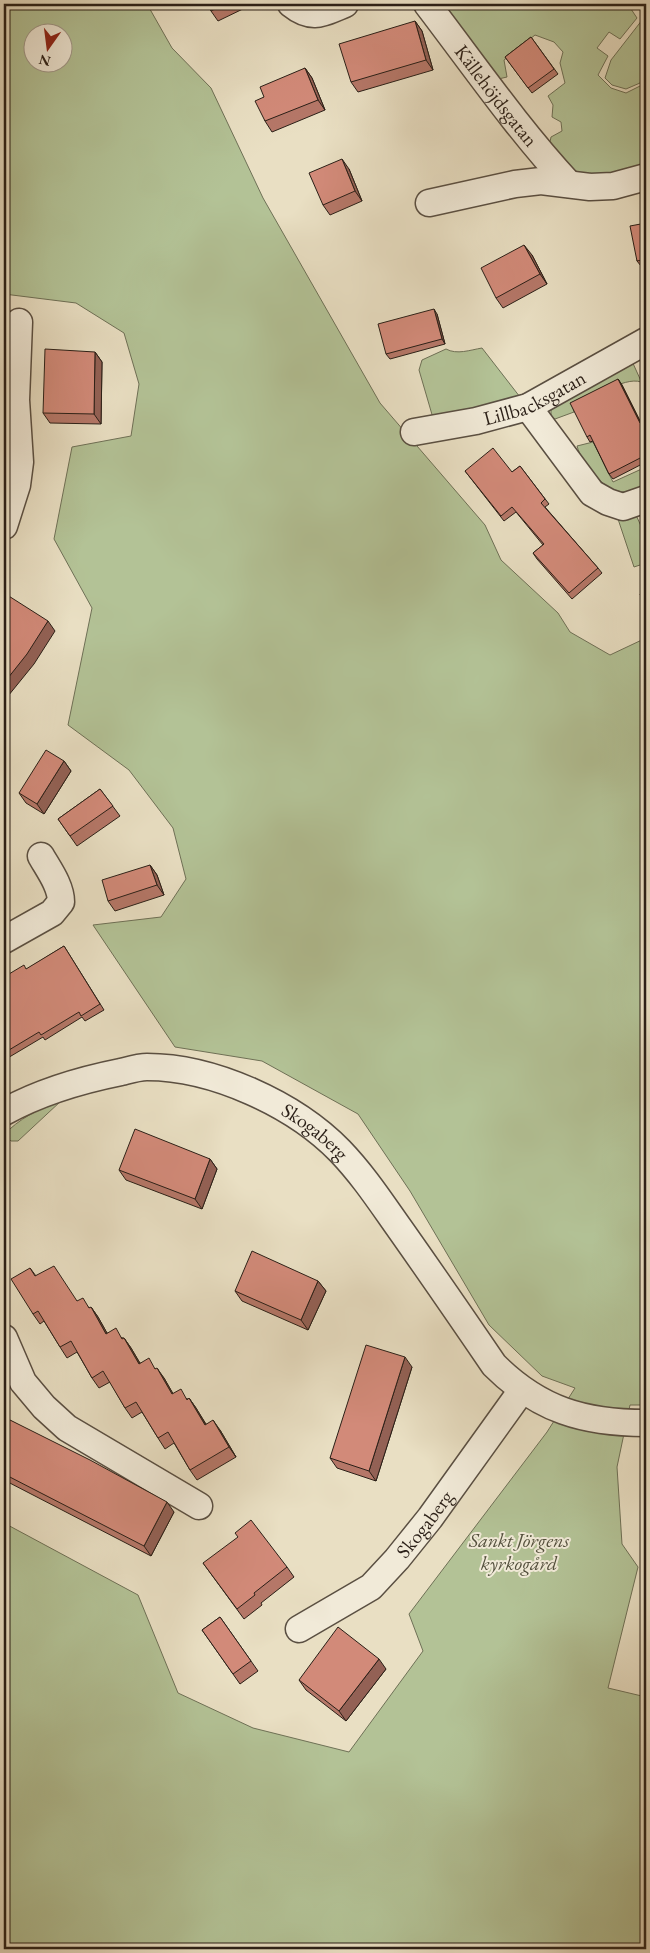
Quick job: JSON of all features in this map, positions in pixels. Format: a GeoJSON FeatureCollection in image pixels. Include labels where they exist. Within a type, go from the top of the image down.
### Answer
{"type":"FeatureCollection","features":[{"type":"Feature","properties":{"kind":"street"},"geometry":{"type":"LineString","coordinates":[[291,4],[303,13],[314,15],[345,4]]}},
{"type":"Feature","properties":{"kind":"street","name":"Källehöjdsgatan"},"geometry":{"type":"LineString","coordinates":[[427,4],[488,86],[568,184]]}},
{"type":"Feature","properties":{"kind":"street"},"geometry":{"type":"LineString","coordinates":[[429,203],[515,184],[541,181],[590,187],[613,186],[646,177]]}},
{"type":"Feature","properties":{"kind":"street"},"geometry":{"type":"LineString","coordinates":[[4,526],[17,485],[20,462],[16,400],[19,322]]}},
{"type":"Feature","properties":{"kind":"street","name":"Lillbacksgatan"},"geometry":{"type":"LineString","coordinates":[[414,432],[476,421],[528,407],[646,341]]}},
{"type":"Feature","properties":{"kind":"street"},"geometry":{"type":"LineString","coordinates":[[528,407],[592,493],[608,502],[623,507],[646,499]]}},
{"type":"Feature","properties":{"kind":"street"},"geometry":{"type":"LineString","coordinates":[[4,940],[52,912],[61,902],[58,886],[41,856]]}},
{"type":"Feature","properties":{"kind":"street","name":"Skogaberg"},"geometry":{"type":"LineString","coordinates":[[4,1112],[35,1096],[90,1078],[146,1067],[190,1071],[230,1082],[271,1102],[315,1128],[340,1151],[369,1184],[494,1366],[522,1390],[552,1408],[588,1418],[623,1423],[646,1423]]}},
{"type":"Feature","properties":{"kind":"street"},"geometry":{"type":"LineString","coordinates":[[4,1338],[24,1382],[44,1407],[67,1428],[199,1506]]}},
{"type":"Feature","properties":{"kind":"street","name":"Skogaberg"},"geometry":{"type":"LineString","coordinates":[[299,1629],[371,1587],[430,1518],[522,1390]]}},
{"type":"Feature","properties":{"kind":"green space","name":"Sankt Jörgens kyrkogård"},"geometry":{"type":"Polygon","coordinates":[[[4,4],[147,4],[172,48],[211,88],[263,198],[380,403],[485,525],[501,560],[558,613],[570,632],[610,655],[646,638],[646,1405],[630,1405],[617,1467],[622,1544],[638,1567],[608,1688],[646,1697],[646,1949],[4,1949],[4,1523],[138,1595],[178,1693],[253,1728],[349,1752],[423,1651],[409,1614],[547,1432],[575,1388],[542,1376],[489,1325],[410,1191],[358,1114],[262,1061],[175,1047],[93,925],[161,917],[186,879],[173,828],[129,770],[68,725],[92,608],[54,539],[72,447],[131,436],[139,384],[124,333],[76,303],[4,294],[4,4]]]}},
{"type":"Feature","properties":{"kind":"green space"},"geometry":{"type":"Polygon","coordinates":[[[437,4],[631,4],[629,6],[637,18],[620,39],[609,32],[597,48],[608,56],[598,75],[611,88],[626,93],[642,85],[646,79],[646,171],[579,178],[548,152],[551,137],[562,131],[561,122],[552,117],[553,105],[548,96],[565,83],[560,63],[563,52],[554,42],[535,35],[504,60],[507,77],[494,80],[437,4]]]}},
{"type":"Feature","properties":{"kind":"green space"},"geometry":{"type":"Polygon","coordinates":[[[646,15],[646,73],[640,83],[626,89],[612,85],[605,78],[611,60],[646,15]]]}},
{"type":"Feature","properties":{"kind":"green space"},"geometry":{"type":"Polygon","coordinates":[[[482,348],[520,397],[433,418],[419,370],[422,360],[446,349],[459,352],[482,348]]]}},
{"type":"Feature","properties":{"kind":"green space"},"geometry":{"type":"Polygon","coordinates":[[[631,359],[641,381],[646,379],[646,393],[641,382],[625,382],[573,408],[574,412],[555,419],[551,417],[551,404],[631,359]]]}},
{"type":"Feature","properties":{"kind":"green space"},"geometry":{"type":"Polygon","coordinates":[[[593,442],[613,482],[646,467],[646,487],[622,492],[602,483],[584,462],[577,446],[593,442]]]}},
{"type":"Feature","properties":{"kind":"green space"},"geometry":{"type":"Polygon","coordinates":[[[636,515],[646,537],[646,571],[643,564],[634,567],[618,519],[636,515]]]}},
{"type":"Feature","properties":{"kind":"green space"},"geometry":{"type":"Polygon","coordinates":[[[61,1101],[18,1141],[11,1141],[4,1135],[9,1129],[30,1115],[61,1101]]]}},
{"type":"Feature","properties":{"kind":"building"},"geometry":{"type":"Polygon","coordinates":[[[207,4],[225,4],[211,11],[207,4]]]}},
{"type":"Feature","properties":{"kind":"building"},"geometry":{"type":"Polygon","coordinates":[[[415,21],[426,60],[351,82],[339,44],[415,21]]]}},
{"type":"Feature","properties":{"kind":"building"},"geometry":{"type":"Polygon","coordinates":[[[531,37],[554,69],[528,88],[505,57],[531,37]]]}},
{"type":"Feature","properties":{"kind":"building"},"geometry":{"type":"Polygon","coordinates":[[[305,68],[318,100],[265,121],[255,101],[264,97],[260,87],[305,68]]]}},
{"type":"Feature","properties":{"kind":"building"},"geometry":{"type":"Polygon","coordinates":[[[342,159],[355,191],[323,205],[309,173],[342,159]]]}},
{"type":"Feature","properties":{"kind":"building"},"geometry":{"type":"Polygon","coordinates":[[[646,223],[646,259],[637,261],[630,226],[646,223]]]}},
{"type":"Feature","properties":{"kind":"building"},"geometry":{"type":"Polygon","coordinates":[[[524,245],[540,274],[496,298],[481,268],[524,245]]]}},
{"type":"Feature","properties":{"kind":"building"},"geometry":{"type":"Polygon","coordinates":[[[434,309],[442,339],[386,354],[378,324],[434,309]]]}},
{"type":"Feature","properties":{"kind":"building"},"geometry":{"type":"Polygon","coordinates":[[[45,349],[95,352],[94,414],[43,413],[45,349]]]}},
{"type":"Feature","properties":{"kind":"building"},"geometry":{"type":"Polygon","coordinates":[[[618,379],[640,423],[646,420],[646,455],[609,474],[590,435],[587,437],[570,403],[618,379]]]}},
{"type":"Feature","properties":{"kind":"building"},"geometry":{"type":"Polygon","coordinates":[[[493,448],[512,472],[520,466],[545,499],[541,503],[598,568],[569,593],[533,553],[544,544],[512,507],[501,516],[465,471],[493,448]]]}},
{"type":"Feature","properties":{"kind":"building"},"geometry":{"type":"Polygon","coordinates":[[[646,591],[646,609],[640,594],[646,591]]]}},
{"type":"Feature","properties":{"kind":"building"},"geometry":{"type":"Polygon","coordinates":[[[4,593],[48,621],[27,654],[4,683],[4,593]]]}},
{"type":"Feature","properties":{"kind":"building"},"geometry":{"type":"Polygon","coordinates":[[[46,750],[64,761],[37,804],[19,793],[46,750]]]}},
{"type":"Feature","properties":{"kind":"building"},"geometry":{"type":"Polygon","coordinates":[[[100,789],[113,806],[70,836],[58,819],[100,789]]]}},
{"type":"Feature","properties":{"kind":"building"},"geometry":{"type":"Polygon","coordinates":[[[150,865],[157,885],[108,901],[102,880],[150,865]]]}},
{"type":"Feature","properties":{"kind":"building"},"geometry":{"type":"Polygon","coordinates":[[[64,946],[100,1004],[81,1016],[79,1012],[41,1035],[39,1032],[4,1053],[4,977],[24,965],[26,969],[64,946]]]}},
{"type":"Feature","properties":{"kind":"building"},"geometry":{"type":"Polygon","coordinates":[[[135,1129],[210,1159],[195,1199],[119,1170],[135,1129]]]}},
{"type":"Feature","properties":{"kind":"building"},"geometry":{"type":"Polygon","coordinates":[[[252,1251],[318,1281],[301,1320],[235,1291],[252,1251]]]}},
{"type":"Feature","properties":{"kind":"building"},"geometry":{"type":"Polygon","coordinates":[[[54,1266],[77,1301],[83,1298],[89,1308],[91,1307],[106,1334],[116,1328],[139,1364],[149,1358],[172,1394],[181,1389],[187,1400],[189,1398],[205,1425],[213,1420],[229,1447],[190,1470],[168,1432],[158,1438],[136,1402],[125,1408],[103,1371],[92,1378],[71,1341],[60,1347],[38,1311],[33,1314],[11,1279],[30,1268],[35,1276],[54,1266]]]}},
{"type":"Feature","properties":{"kind":"building"},"geometry":{"type":"Polygon","coordinates":[[[366,1345],[405,1357],[369,1471],[330,1458],[366,1345]]]}},
{"type":"Feature","properties":{"kind":"building"},"geometry":{"type":"Polygon","coordinates":[[[4,1417],[90,1460],[167,1502],[144,1546],[4,1474],[4,1417]]]}},
{"type":"Feature","properties":{"kind":"building"},"geometry":{"type":"Polygon","coordinates":[[[644,1471],[646,1471],[646,1533],[645,1533],[644,1471]]]}},
{"type":"Feature","properties":{"kind":"building"},"geometry":{"type":"Polygon","coordinates":[[[251,1520],[287,1567],[237,1609],[203,1563],[238,1537],[235,1533],[251,1520]]]}},
{"type":"Feature","properties":{"kind":"building"},"geometry":{"type":"Polygon","coordinates":[[[220,1617],[251,1661],[233,1674],[202,1630],[220,1617]]]}},
{"type":"Feature","properties":{"kind":"building"},"geometry":{"type":"Polygon","coordinates":[[[338,1627],[379,1659],[339,1711],[299,1680],[338,1627]]]}},
{"type":"Feature","properties":{"kind":"building"},"geometry":{"type":"Polygon","coordinates":[[[646,1645],[646,1657],[643,1656],[646,1645]]]}}]}
